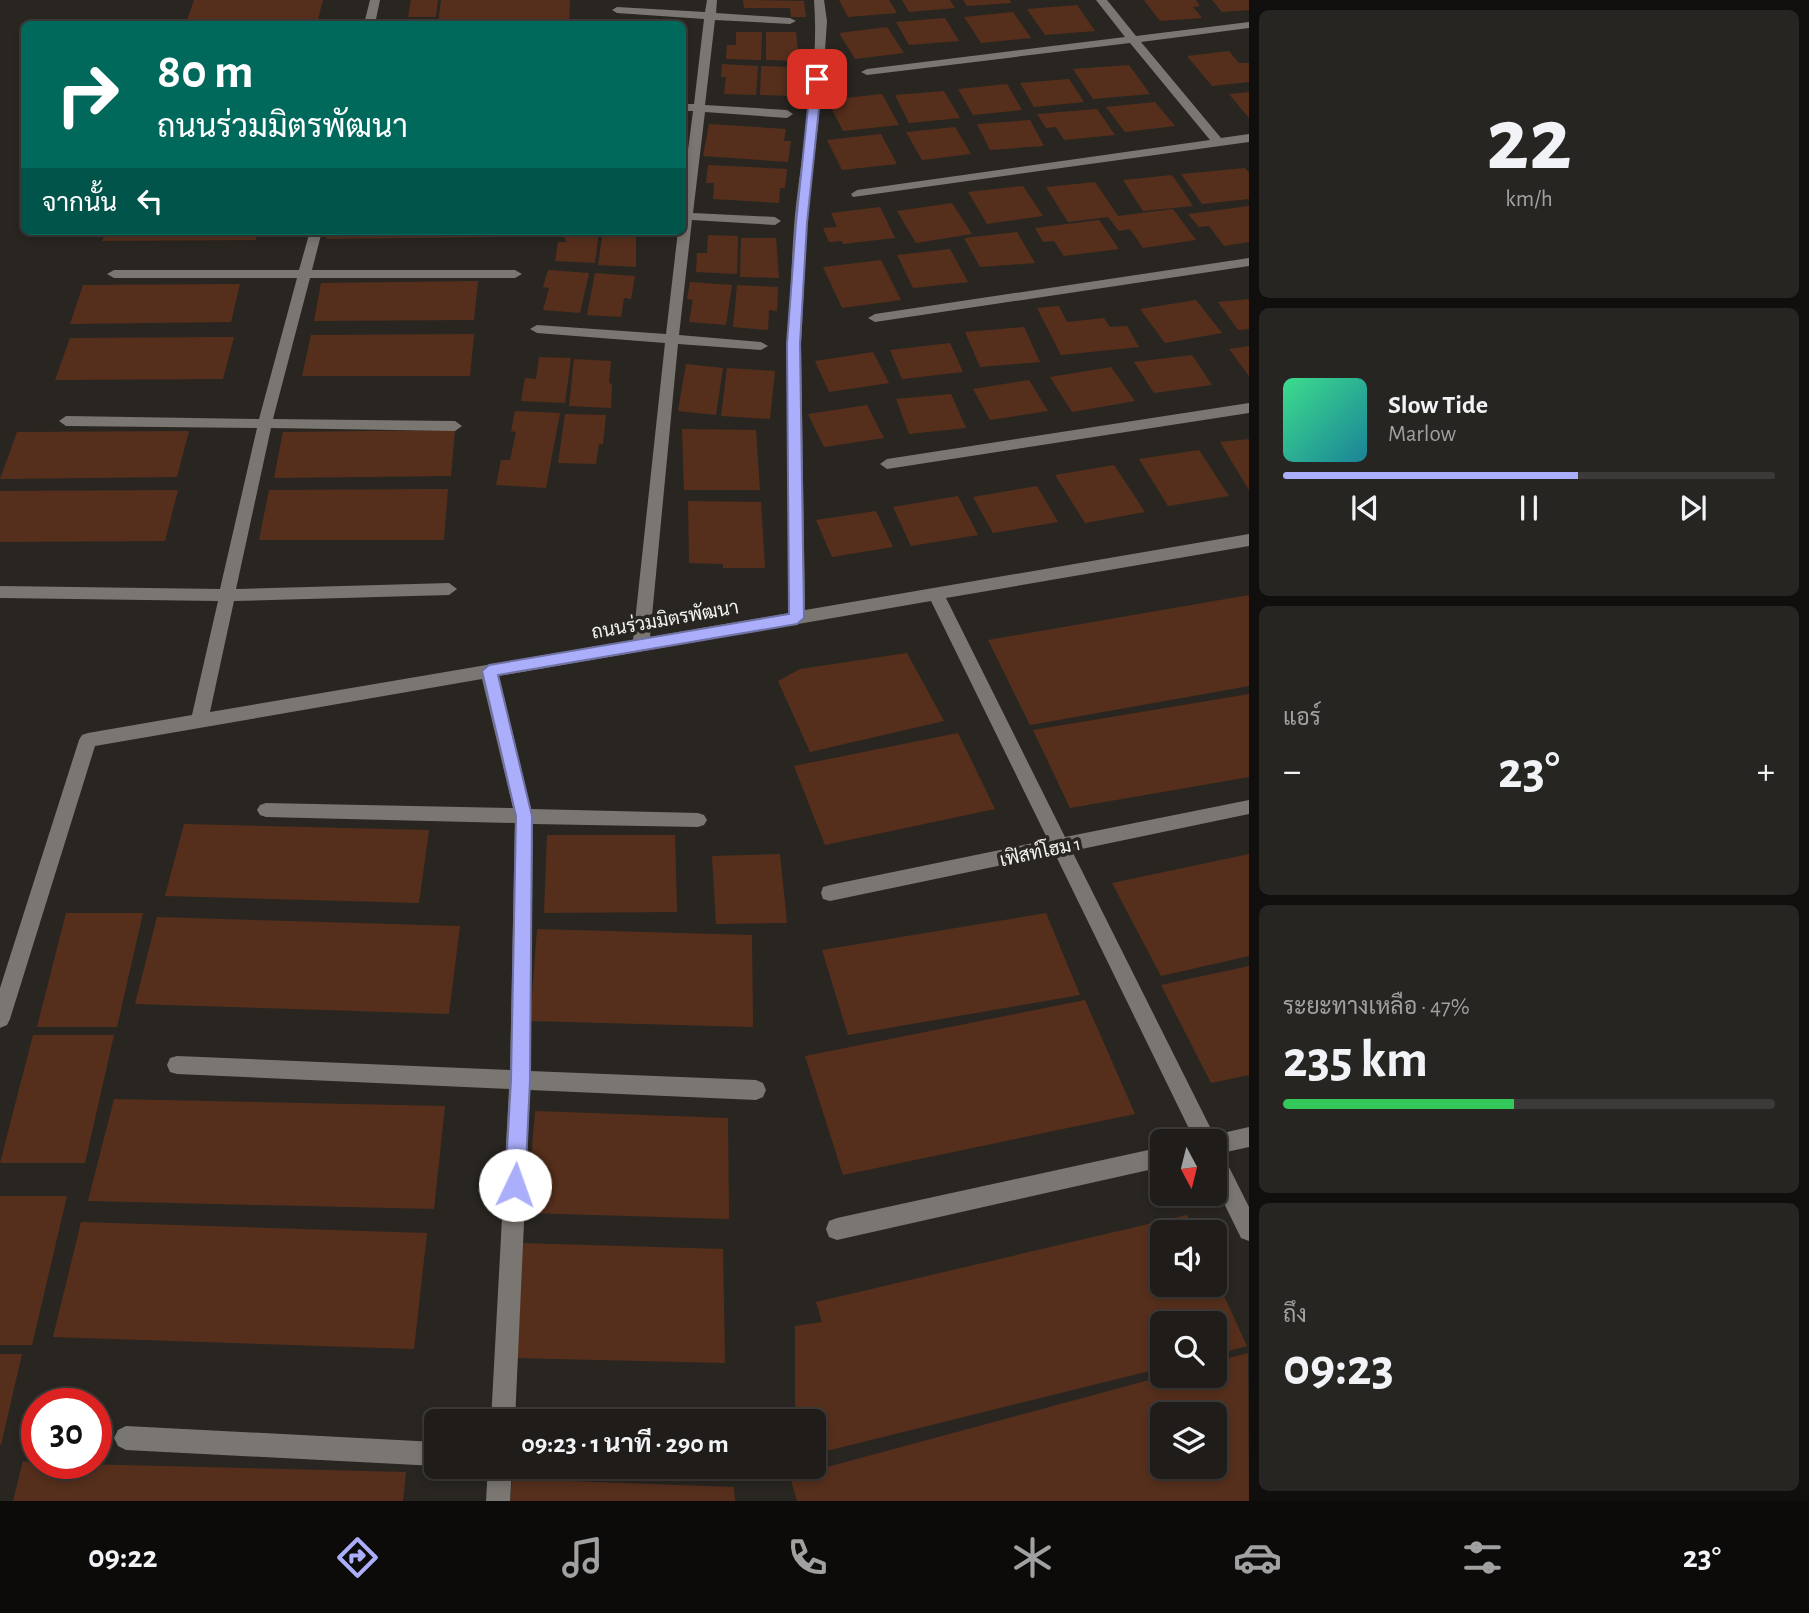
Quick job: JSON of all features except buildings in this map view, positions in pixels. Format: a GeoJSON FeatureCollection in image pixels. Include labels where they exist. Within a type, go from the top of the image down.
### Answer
{"type":"FeatureCollection","features":[{"type":"Feature","properties":{"kind":"street"},"geometry":{"type":"LineString","coordinates":[[370,21],[375,0]]}},
{"type":"Feature","properties":{"kind":"street"},"geometry":{"type":"LineString","coordinates":[[797,618],[794,344],[802,223],[817,79],[820,0]]}},
{"type":"Feature","properties":{"kind":"street"},"geometry":{"type":"LineString","coordinates":[[1101,0],[1218,142]]}},
{"type":"Feature","properties":{"kind":"street"},"geometry":{"type":"LineString","coordinates":[[686,208],[711,7]]}},
{"type":"Feature","properties":{"kind":"street"},"geometry":{"type":"LineString","coordinates":[[617,10],[711,7],[790,21]]}},
{"type":"Feature","properties":{"kind":"street"},"geometry":{"type":"LineString","coordinates":[[867,72],[1249,25]]}},
{"type":"Feature","properties":{"kind":"street"},"geometry":{"type":"LineString","coordinates":[[686,107],[787,114]]}},
{"type":"Feature","properties":{"kind":"street"},"geometry":{"type":"LineString","coordinates":[[857,194],[1249,138]]}},
{"type":"Feature","properties":{"kind":"street"},"geometry":{"type":"LineString","coordinates":[[686,216],[775,221]]}},
{"type":"Feature","properties":{"kind":"street"},"geometry":{"type":"LineString","coordinates":[[199,721],[265,423],[315,235]]}},
{"type":"Feature","properties":{"kind":"street"},"geometry":{"type":"LineString","coordinates":[[641,644],[683,235]]}},
{"type":"Feature","properties":{"kind":"street"},"geometry":{"type":"LineString","coordinates":[[875,318],[1249,262]]}},
{"type":"Feature","properties":{"kind":"street"},"geometry":{"type":"LineString","coordinates":[[114,274],[515,274]]}},
{"type":"Feature","properties":{"kind":"street"},"geometry":{"type":"LineString","coordinates":[[537,329],[761,346]]}},
{"type":"Feature","properties":{"kind":"street"},"geometry":{"type":"LineString","coordinates":[[887,464],[1249,408]]}},
{"type":"Feature","properties":{"kind":"street"},"geometry":{"type":"LineString","coordinates":[[66,421],[455,426]]}},
{"type":"Feature","properties":{"kind":"street","name":"ถนนร่วมมิตรพัฒนา"},"geometry":{"type":"LineString","coordinates":[[0,1019],[88,740],[1249,540]]}},
{"type":"Feature","properties":{"kind":"street"},"geometry":{"type":"LineString","coordinates":[[0,592],[227,595],[449,589]]}},
{"type":"Feature","properties":{"kind":"street"},"geometry":{"type":"LineString","coordinates":[[936,594],[1200,1129]]}},
{"type":"Feature","properties":{"kind":"street"},"geometry":{"type":"LineString","coordinates":[[489,671],[524,816],[520,1080],[504,1409]]}},
{"type":"Feature","properties":{"kind":"street","name":"เฟิสท์โฮม 1"},"geometry":{"type":"LineString","coordinates":[[830,893],[1249,807]]}},
{"type":"Feature","properties":{"kind":"street"},"geometry":{"type":"LineString","coordinates":[[265,810],[698,820]]}},
{"type":"Feature","properties":{"kind":"street"},"geometry":{"type":"LineString","coordinates":[[177,1065],[757,1090]]}},
{"type":"Feature","properties":{"kind":"street"},"geometry":{"type":"LineString","coordinates":[[1227,1142],[1249,1137]]}},
{"type":"Feature","properties":{"kind":"street"},"geometry":{"type":"LineString","coordinates":[[837,1229],[1150,1160]]}},
{"type":"Feature","properties":{"kind":"street"},"geometry":{"type":"LineString","coordinates":[[1227,1185],[1249,1230]]}},
{"type":"Feature","properties":{"kind":"street"},"geometry":{"type":"LineString","coordinates":[[126,1438],[424,1453]]}},
{"type":"Feature","properties":{"kind":"street"},"geometry":{"type":"LineString","coordinates":[[498,1501],[499,1479]]}},
{"type":"Feature","properties":{"kind":"route"},"geometry":{"type":"LineString","coordinates":[[515,1185],[520,1080],[524,816],[489,671],[797,618],[794,344],[811,116],[817,79]]}}]}
